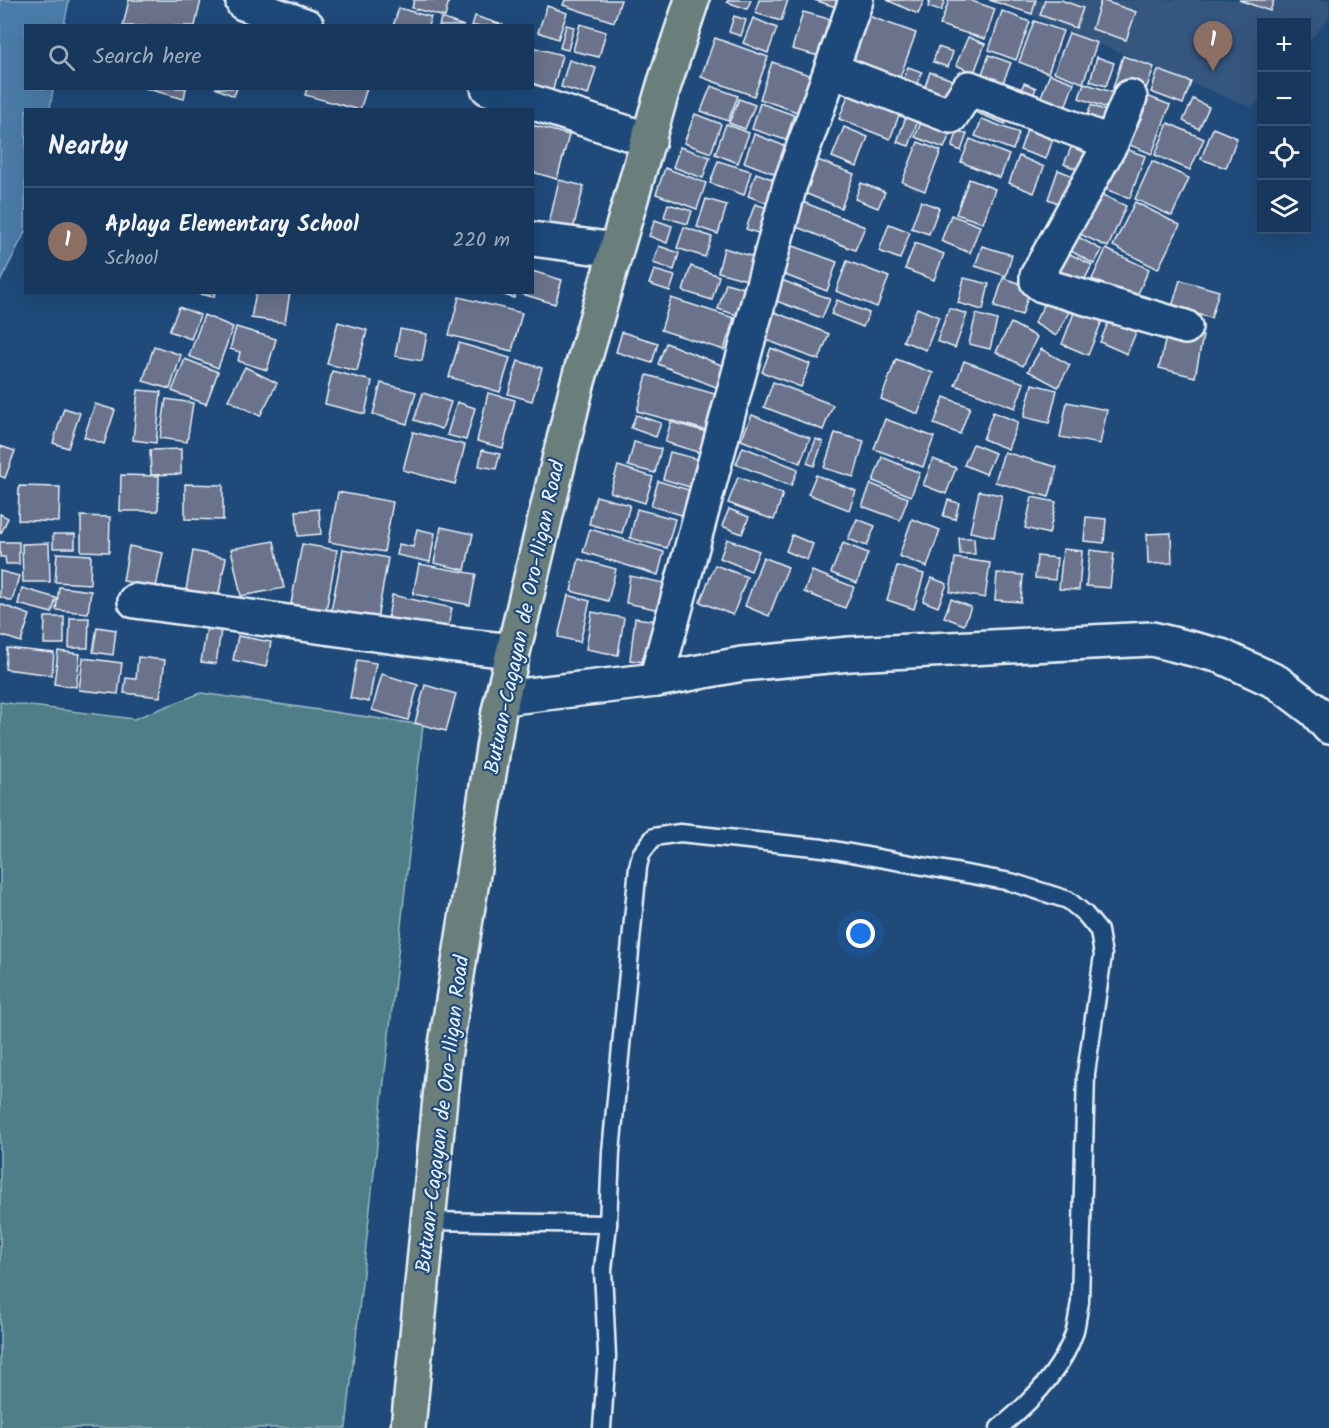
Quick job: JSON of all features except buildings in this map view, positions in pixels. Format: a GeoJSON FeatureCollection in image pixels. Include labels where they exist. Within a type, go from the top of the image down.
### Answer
{"type":"FeatureCollection","features":[{"type":"Feature","properties":{"kind":"highway","name":"Butuan-Cagayan de Oro-Iligan Road"},"geometry":{"type":"LineString","coordinates":[[408,1428],[444,1058],[498,718],[577,385],[664,85],[692,0]]}},
{"type":"Feature","properties":{"kind":"street"},"geometry":{"type":"LineString","coordinates":[[656,680],[790,185],[856,0]]}},
{"type":"Feature","properties":{"kind":"street"},"geometry":{"type":"LineString","coordinates":[[243,3],[301,24]]}},
{"type":"Feature","properties":{"kind":"street"},"geometry":{"type":"LineString","coordinates":[[832,70],[951,116],[969,88],[1111,143]]}},
{"type":"Feature","properties":{"kind":"street"},"geometry":{"type":"LineString","coordinates":[[494,90],[648,140]]}},
{"type":"Feature","properties":{"kind":"street"},"geometry":{"type":"LineString","coordinates":[[1130,97],[1111,143],[1037,276],[1037,281],[1042,285],[1185,327]]}},
{"type":"Feature","properties":{"kind":"street"},"geometry":{"type":"LineString","coordinates":[[534,239],[616,250]]}},
{"type":"Feature","properties":{"kind":"street"},"geometry":{"type":"LineString","coordinates":[[135,601],[513,651]]}},
{"type":"Feature","properties":{"kind":"street"},"geometry":{"type":"LineString","coordinates":[[503,698],[656,680],[742,664],[850,654],[1152,639],[1221,656],[1277,682],[1315,711],[1329,727]]}},
{"type":"Feature","properties":{"kind":"lane"},"geometry":{"type":"LineString","coordinates":[[602,1428],[607,1356],[603,1270],[608,1224],[611,1152],[640,854],[654,837],[680,833],[822,848],[1011,882],[1068,900],[1085,914],[1099,931],[1103,955],[1086,1073],[1080,1302],[1074,1333],[1062,1360],[1027,1406],[999,1428]]}},
{"type":"Feature","properties":{"kind":"lane"},"geometry":{"type":"LineString","coordinates":[[428,1221],[608,1224]]}},
{"type":"Feature","properties":{"kind":"shaded area"},"geometry":{"type":"Polygon","coordinates":[[[0,0],[69,0],[64,24],[24,24],[24,90],[53,90],[50,108],[24,108],[24,234],[0,282],[0,0]]]}},
{"type":"Feature","properties":{"kind":"shaded area"},"geometry":{"type":"Polygon","coordinates":[[[995,0],[1329,0],[1329,18],[1311,39],[1311,18],[1257,18],[1257,102],[1252,108],[995,0]]]}},
{"type":"Feature","properties":{"kind":"green space"},"geometry":{"type":"Polygon","coordinates":[[[201,693],[423,725],[346,1428],[0,1428],[0,702],[134,719],[201,693]]]}},
{"type":"Feature","properties":{"kind":"place","name":"Aplaya Elementary School"},"geometry":{"type":"Point","coordinates":[1213,71]}}]}
